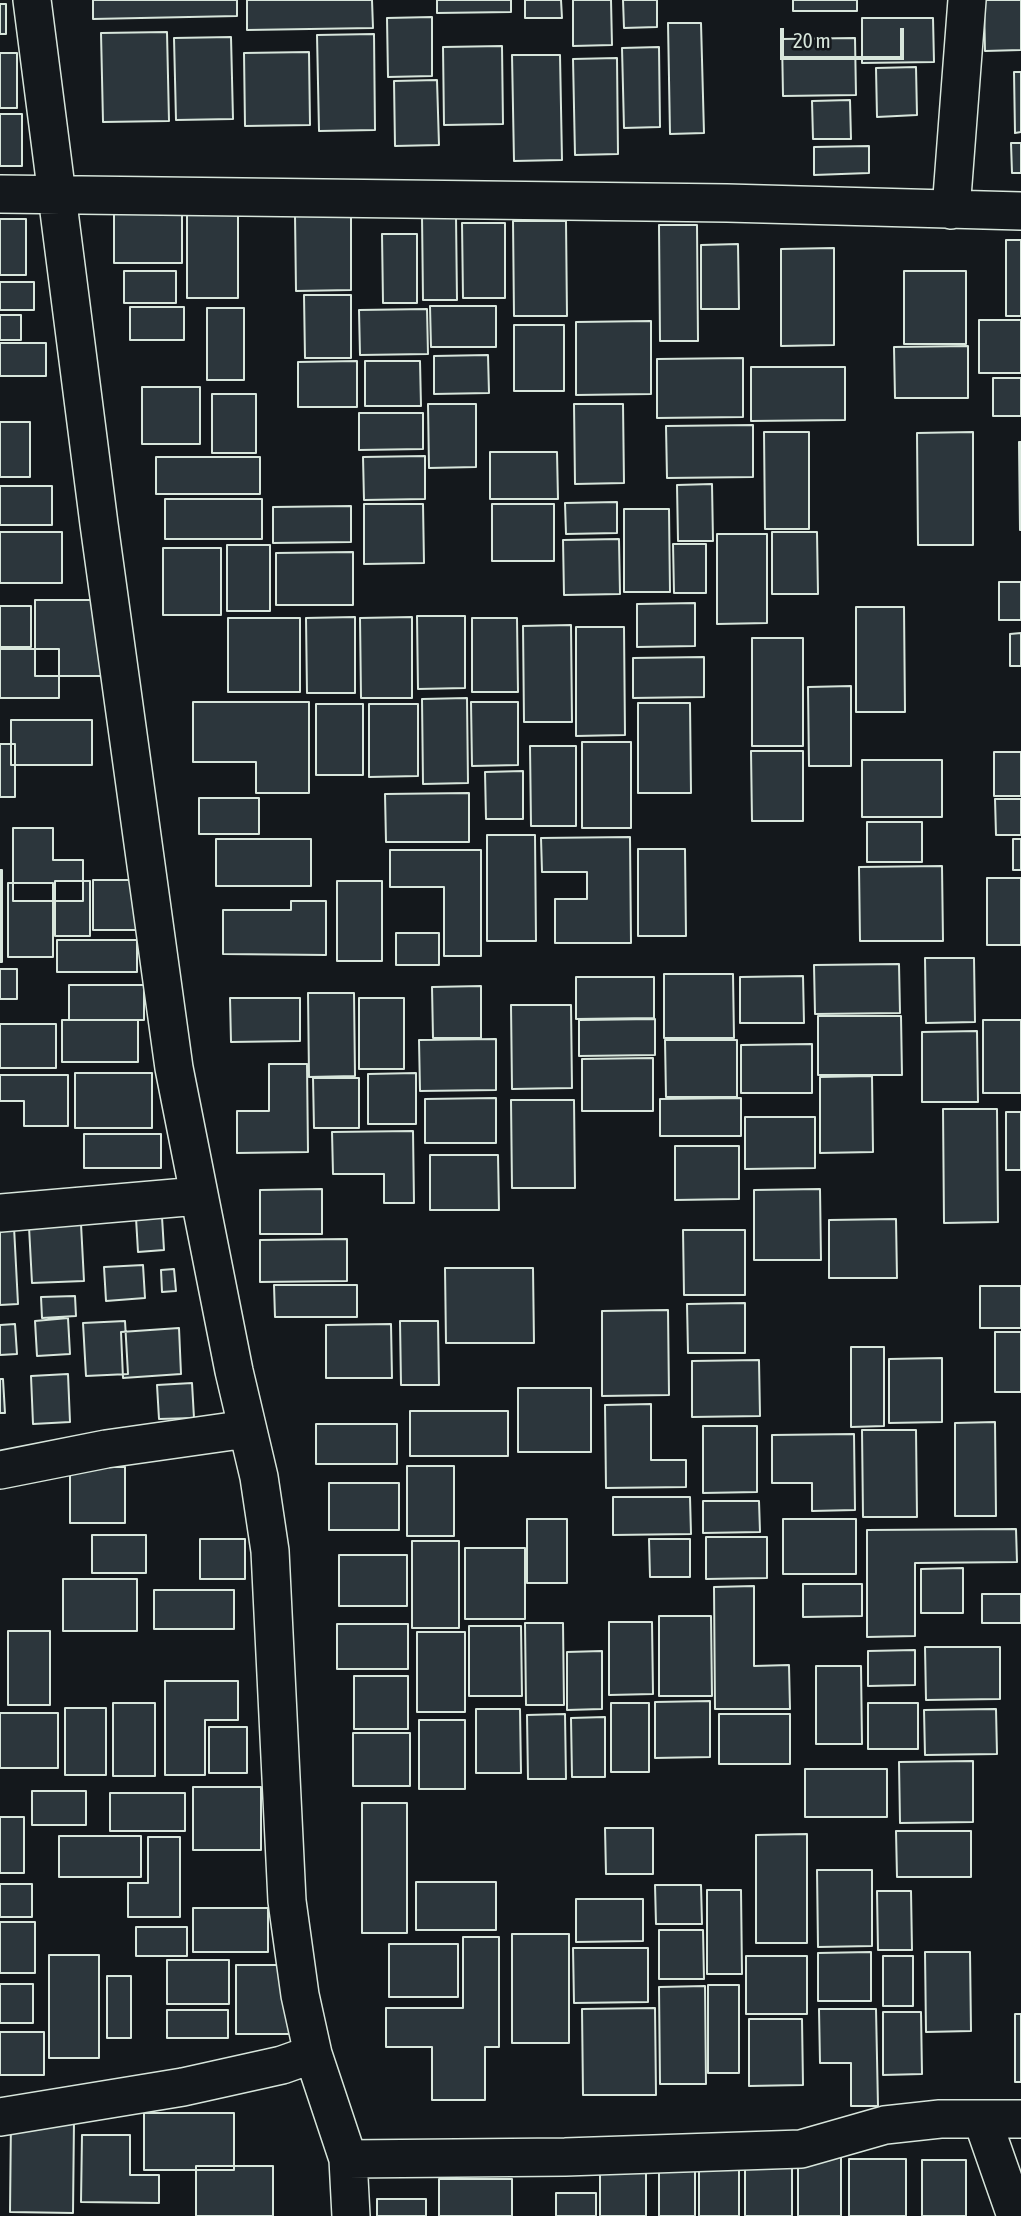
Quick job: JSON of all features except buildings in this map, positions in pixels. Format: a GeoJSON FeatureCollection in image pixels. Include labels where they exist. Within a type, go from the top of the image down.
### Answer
{"type":"FeatureCollection","features":[{"type":"Feature","properties":{"kind":"street"},"geometry":{"type":"LineString","coordinates":[[32,0],[174,1068],[198,1196],[259,1477],[270,1551],[287,1901],[300,1995],[300,2059],[348,2159],[351,2216]]}},
{"type":"Feature","properties":{"kind":"street"},"geometry":{"type":"LineString","coordinates":[[951,210],[967,0]]}},
{"type":"Feature","properties":{"kind":"street"},"geometry":{"type":"LineString","coordinates":[[0,194],[727,203],[1021,211]]}},
{"type":"Feature","properties":{"kind":"street"},"geometry":{"type":"LineString","coordinates":[[0,1213],[198,1196]]}},
{"type":"Feature","properties":{"kind":"street"},"geometry":{"type":"LineString","coordinates":[[0,1470],[106,1449],[247,1429]]}},
{"type":"Feature","properties":{"kind":"street"},"geometry":{"type":"LineString","coordinates":[[0,2117],[183,2087],[300,2059]]}},
{"type":"Feature","properties":{"kind":"street"},"geometry":{"type":"LineString","coordinates":[[348,2159],[565,2157],[800,2148],[885,2125],[940,2119],[1021,2119]]}},
{"type":"Feature","properties":{"kind":"street"},"geometry":{"type":"LineString","coordinates":[[982,2119],[1016,2216]]}}]}
